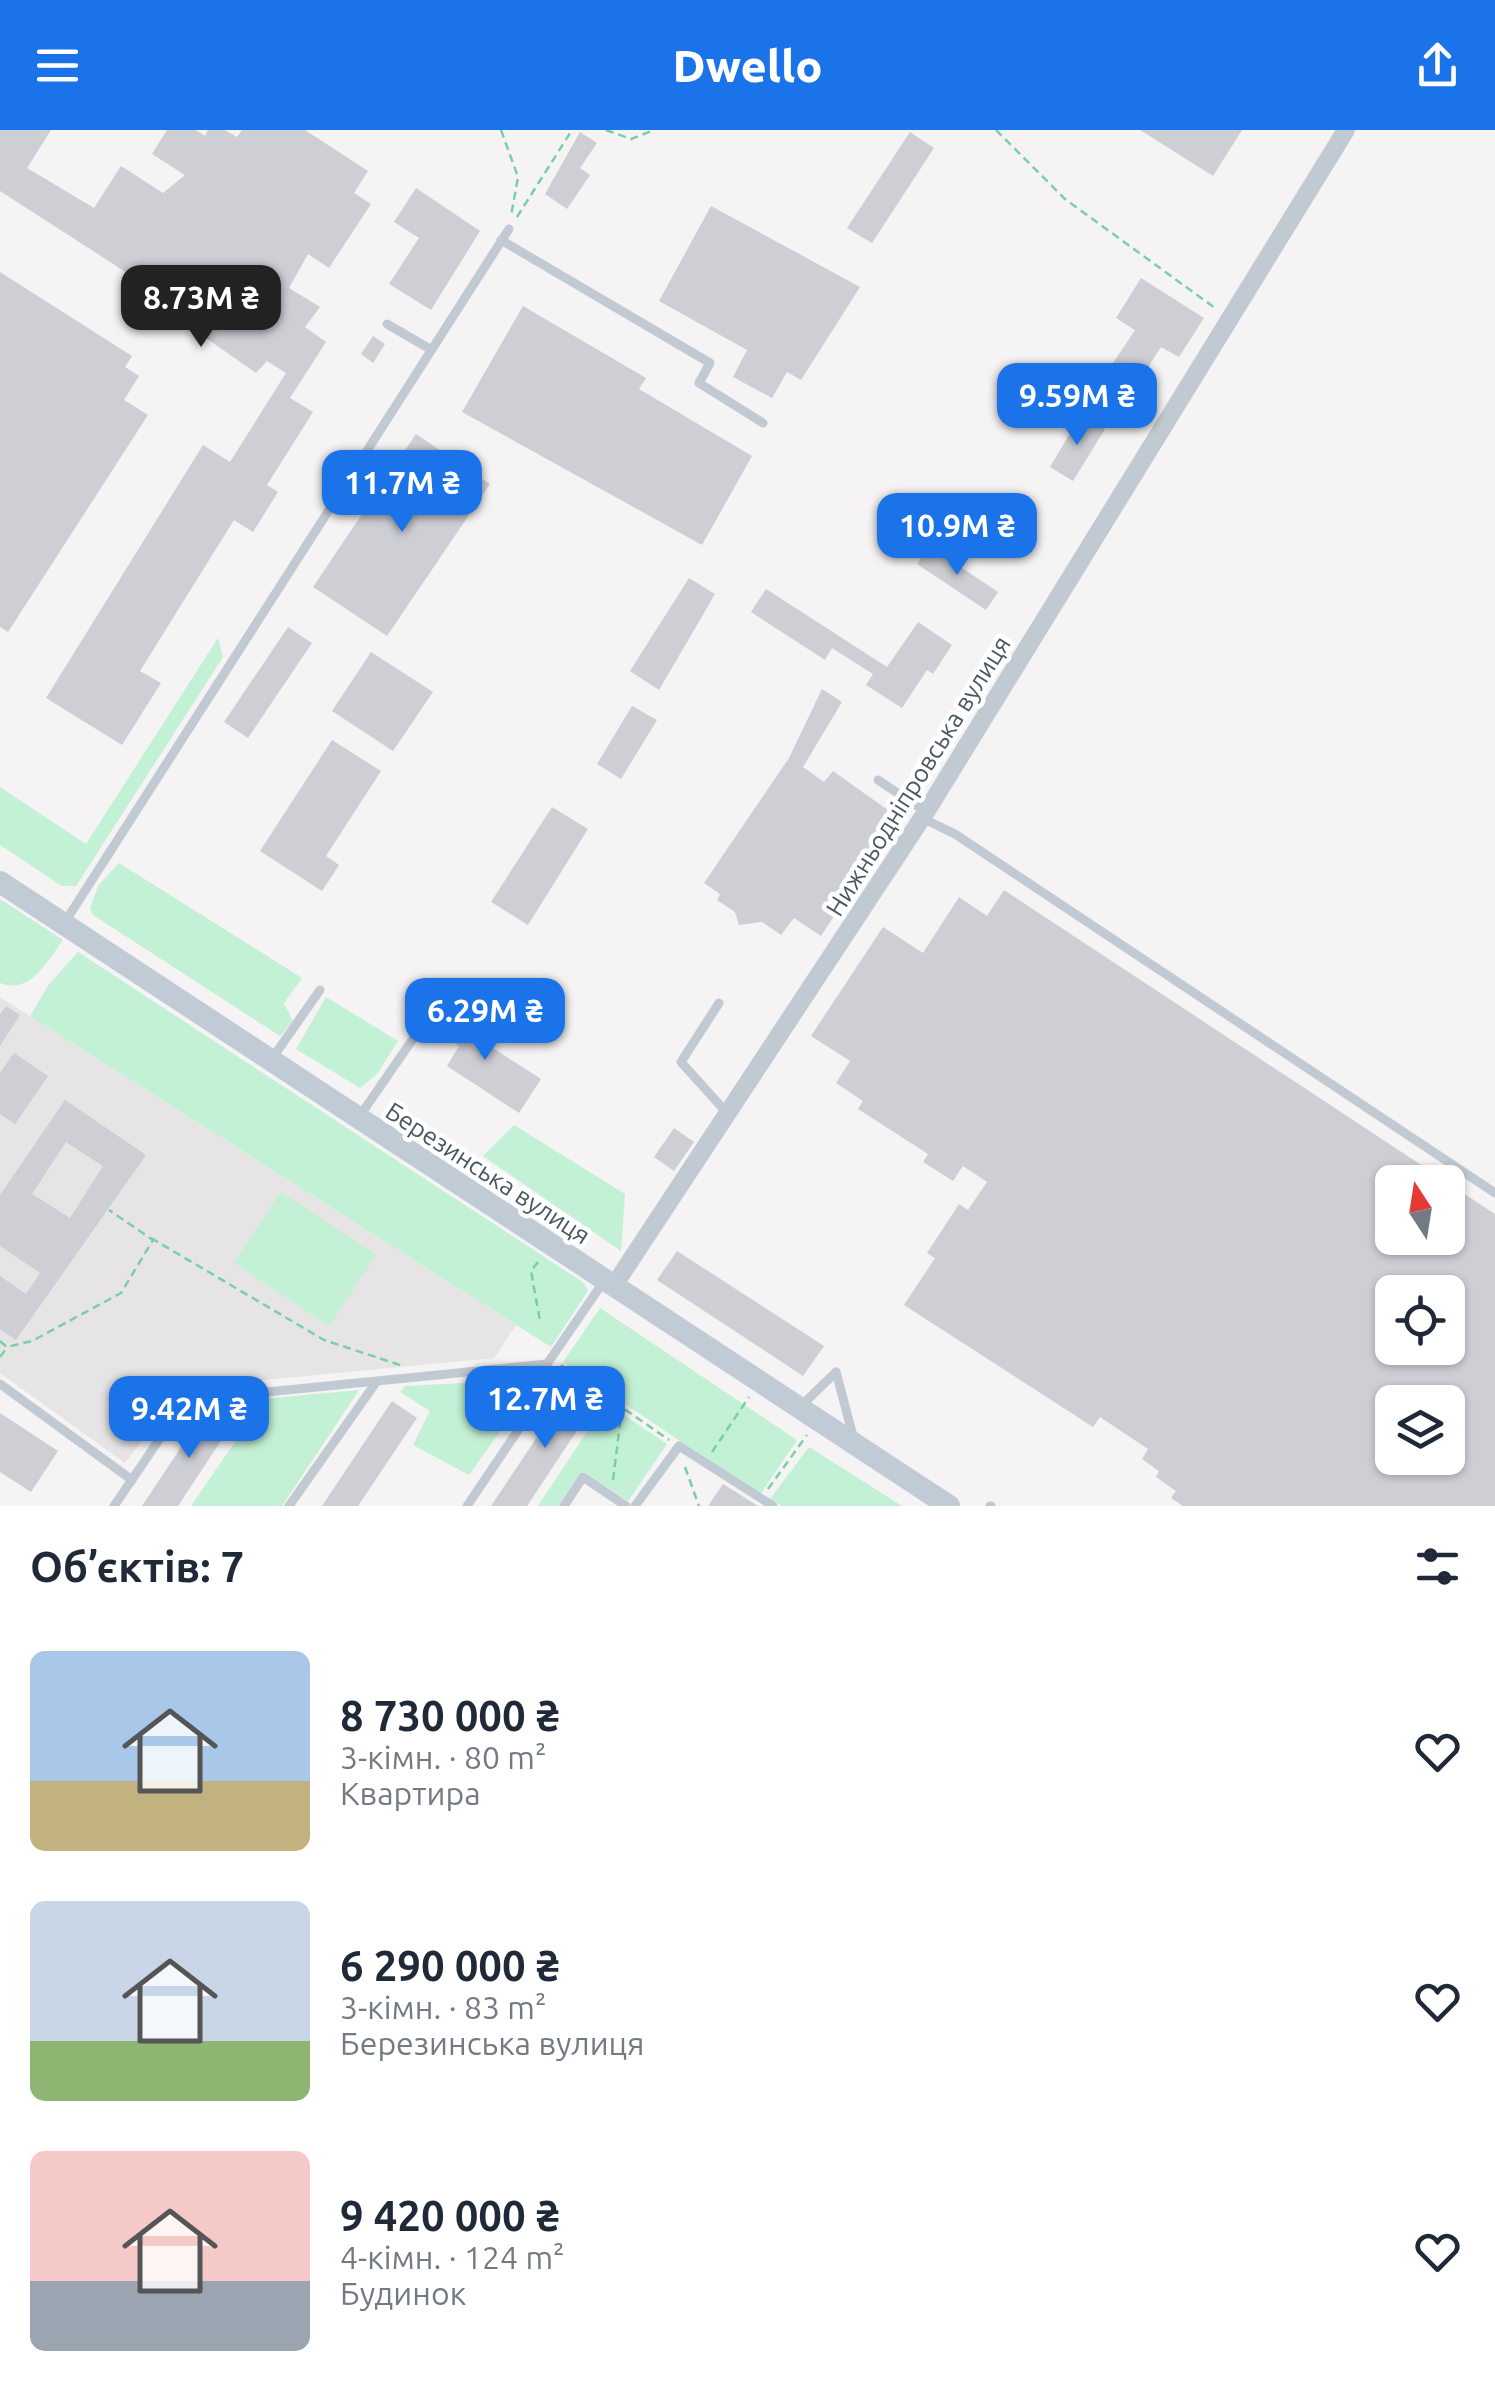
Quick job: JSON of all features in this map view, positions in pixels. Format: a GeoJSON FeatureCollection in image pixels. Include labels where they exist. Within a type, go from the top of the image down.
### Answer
{"type":"FeatureCollection","features":[{"type":"Feature","properties":{"kind":"street","name":"Нижньодніпровська вулиця"},"geometry":{"type":"LineString","coordinates":[[608,1284],[729,1115],[924,815],[1233,320],[1346,130]]}},
{"type":"Feature","properties":{"kind":"street","name":"Березинська вулиця"},"geometry":{"type":"LineString","coordinates":[[0,882],[949,1506]]}},
{"type":"Feature","properties":{"kind":"lane"},"geometry":{"type":"LineString","coordinates":[[64,924],[508,229]]}},
{"type":"Feature","properties":{"kind":"lane"},"geometry":{"type":"LineString","coordinates":[[501,240],[710,364],[699,383],[762,423]]}},
{"type":"Feature","properties":{"kind":"lane"},"geometry":{"type":"LineString","coordinates":[[388,324],[430,349]]}},
{"type":"Feature","properties":{"kind":"lane"},"geometry":{"type":"LineString","coordinates":[[878,780],[924,815],[1495,1193]]}},
{"type":"Feature","properties":{"kind":"lane"},"geometry":{"type":"LineString","coordinates":[[270,1062],[320,990]]}},
{"type":"Feature","properties":{"kind":"lane"},"geometry":{"type":"LineString","coordinates":[[718,1003],[681,1062],[729,1115]]}},
{"type":"Feature","properties":{"kind":"lane"},"geometry":{"type":"LineString","coordinates":[[358,1120],[424,1023]]}},
{"type":"Feature","properties":{"kind":"lane"},"geometry":{"type":"LineString","coordinates":[[114,1506],[186,1400],[549,1361],[608,1284]]}},
{"type":"Feature","properties":{"kind":"lane"},"geometry":{"type":"LineString","coordinates":[[467,1506],[552,1380],[549,1361]]}},
{"type":"Feature","properties":{"kind":"lane"},"geometry":{"type":"LineString","coordinates":[[808,1413],[836,1372],[848,1430],[860,1447]]}},
{"type":"Feature","properties":{"kind":"lane"},"geometry":{"type":"LineString","coordinates":[[289,1506],[377,1381]]}},
{"type":"Feature","properties":{"kind":"lane"},"geometry":{"type":"LineString","coordinates":[[0,1384],[132,1480]]}},
{"type":"Feature","properties":{"kind":"lane"},"geometry":{"type":"LineString","coordinates":[[634,1506],[678,1446],[773,1506]]}},
{"type":"Feature","properties":{"kind":"lane"},"geometry":{"type":"LineString","coordinates":[[564,1506],[584,1478],[626,1506]]}},
{"type":"Feature","properties":{"kind":"path"},"geometry":{"type":"LineString","coordinates":[[501,130],[518,177],[508,229]]}},
{"type":"Feature","properties":{"kind":"path"},"geometry":{"type":"LineString","coordinates":[[508,229],[572,130]]}},
{"type":"Feature","properties":{"kind":"path"},"geometry":{"type":"LineString","coordinates":[[606,130],[631,139],[654,130]]}},
{"type":"Feature","properties":{"kind":"path"},"geometry":{"type":"LineString","coordinates":[[996,130],[1065,199],[1233,320]]}},
{"type":"Feature","properties":{"kind":"path"},"geometry":{"type":"LineString","coordinates":[[109,1210],[324,1340],[406,1367],[406,1378]]}},
{"type":"Feature","properties":{"kind":"path"},"geometry":{"type":"LineString","coordinates":[[0,1356],[7,1348],[32,1341],[121,1293],[151,1238]]}},
{"type":"Feature","properties":{"kind":"path"},"geometry":{"type":"LineString","coordinates":[[540,1321],[532,1272],[550,1247]]}},
{"type":"Feature","properties":{"kind":"path"},"geometry":{"type":"LineString","coordinates":[[0,1341],[7,1348]]}},
{"type":"Feature","properties":{"kind":"path"},"geometry":{"type":"LineString","coordinates":[[549,1361],[678,1446],[699,1506]]}},
{"type":"Feature","properties":{"kind":"path"},"geometry":{"type":"LineString","coordinates":[[706,1462],[759,1381]]}},
{"type":"Feature","properties":{"kind":"path"},"geometry":{"type":"LineString","coordinates":[[612,1496],[622,1407]]}},
{"type":"Feature","properties":{"kind":"path"},"geometry":{"type":"LineString","coordinates":[[761,1498],[808,1413]]}},
{"type":"Feature","properties":{"kind":"shaded area"},"geometry":{"type":"Polygon","coordinates":[[[0,997],[516,1325],[494,1358],[181,1388],[125,1463],[0,1373],[0,997]]]}},
{"type":"Feature","properties":{"kind":"green space"},"geometry":{"type":"Polygon","coordinates":[[[218,638],[223,657],[76,886],[62,886],[0,845],[0,787],[86,844],[218,638]]]}},
{"type":"Feature","properties":{"kind":"green space"},"geometry":{"type":"Polygon","coordinates":[[[119,863],[302,978],[284,1003],[293,1021],[280,1036],[93,915],[90,908],[98,886],[119,863]]]}},
{"type":"Feature","properties":{"kind":"green space"},"geometry":{"type":"Polygon","coordinates":[[[0,899],[63,940],[37,974],[21,984],[0,983],[0,899]]]}},
{"type":"Feature","properties":{"kind":"green space"},"geometry":{"type":"Polygon","coordinates":[[[78,952],[584,1283],[588,1291],[551,1347],[30,1016],[49,984],[78,952]]]}},
{"type":"Feature","properties":{"kind":"green space"},"geometry":{"type":"Polygon","coordinates":[[[326,997],[398,1041],[377,1074],[360,1088],[296,1049],[326,997]]]}},
{"type":"Feature","properties":{"kind":"green space"},"geometry":{"type":"Polygon","coordinates":[[[514,1125],[625,1194],[621,1251],[483,1156],[514,1125]]]}},
{"type":"Feature","properties":{"kind":"green space"},"geometry":{"type":"Polygon","coordinates":[[[281,1192],[376,1255],[329,1326],[234,1263],[281,1192]]]}},
{"type":"Feature","properties":{"kind":"green space"},"geometry":{"type":"Polygon","coordinates":[[[600,1308],[797,1440],[760,1495],[563,1362],[600,1308]]]}},
{"type":"Feature","properties":{"kind":"green space"},"geometry":{"type":"Polygon","coordinates":[[[524,1380],[530,1389],[469,1475],[413,1445],[430,1411],[400,1392],[405,1386],[524,1380]]]}},
{"type":"Feature","properties":{"kind":"green space"},"geometry":{"type":"Polygon","coordinates":[[[359,1390],[282,1506],[191,1506],[252,1417],[228,1407],[230,1402],[359,1390]]]}},
{"type":"Feature","properties":{"kind":"green space"},"geometry":{"type":"Polygon","coordinates":[[[606,1403],[667,1444],[628,1501],[582,1471],[558,1506],[538,1506],[606,1403]]]}},
{"type":"Feature","properties":{"kind":"green space"},"geometry":{"type":"Polygon","coordinates":[[[809,1447],[902,1506],[782,1506],[770,1499],[809,1447]]]}},
{"type":"Feature","properties":{"kind":"building"},"geometry":{"type":"Polygon","coordinates":[[[0,130],[51,130],[27,168],[94,208],[121,166],[163,193],[185,175],[152,154],[167,130],[196,130],[205,136],[208,130],[225,130],[237,137],[242,130],[305,130],[368,171],[354,193],[371,204],[329,268],[308,254],[289,288],[320,307],[305,327],[326,342],[290,398],[313,412],[267,485],[278,492],[253,532],[234,520],[140,671],[161,683],[122,745],[46,698],[203,445],[230,462],[286,373],[267,361],[256,373],[206,338],[211,327],[0,191],[0,130]]]}},
{"type":"Feature","properties":{"kind":"building"},"geometry":{"type":"Polygon","coordinates":[[[1140,130],[1242,130],[1213,176],[1140,130]]]}},
{"type":"Feature","properties":{"kind":"building"},"geometry":{"type":"Polygon","coordinates":[[[580,132],[597,143],[580,168],[590,175],[567,209],[545,194],[580,132]]]}},
{"type":"Feature","properties":{"kind":"building"},"geometry":{"type":"Polygon","coordinates":[[[910,132],[934,148],[872,243],[847,228],[910,132]]]}},
{"type":"Feature","properties":{"kind":"building"},"geometry":{"type":"Polygon","coordinates":[[[416,188],[480,231],[431,310],[389,284],[419,238],[394,222],[416,188]]]}},
{"type":"Feature","properties":{"kind":"building"},"geometry":{"type":"Polygon","coordinates":[[[711,206],[860,287],[801,380],[787,372],[772,398],[733,377],[747,350],[659,301],[711,206]]]}},
{"type":"Feature","properties":{"kind":"building"},"geometry":{"type":"Polygon","coordinates":[[[0,272],[132,356],[125,367],[139,376],[124,400],[148,415],[8,632],[0,627],[0,272]]]}},
{"type":"Feature","properties":{"kind":"building"},"geometry":{"type":"Polygon","coordinates":[[[1141,278],[1204,318],[1179,357],[1161,347],[1130,395],[1103,378],[1135,330],[1116,318],[1141,278]]]}},
{"type":"Feature","properties":{"kind":"building"},"geometry":{"type":"Polygon","coordinates":[[[523,306],[646,378],[639,389],[752,456],[702,545],[462,412],[523,306]]]}},
{"type":"Feature","properties":{"kind":"building"},"geometry":{"type":"Polygon","coordinates":[[[373,336],[385,344],[373,363],[361,354],[373,336]]]}},
{"type":"Feature","properties":{"kind":"building"},"geometry":{"type":"Polygon","coordinates":[[[1081,415],[1105,429],[1073,481],[1050,467],[1081,415]]]}},
{"type":"Feature","properties":{"kind":"building"},"geometry":{"type":"Polygon","coordinates":[[[416,434],[490,484],[387,636],[313,587],[416,434]]]}},
{"type":"Feature","properties":{"kind":"building"},"geometry":{"type":"Polygon","coordinates":[[[929,546],[998,592],[986,610],[917,564],[929,546]]]}},
{"type":"Feature","properties":{"kind":"building"},"geometry":{"type":"Polygon","coordinates":[[[689,578],[715,594],[659,690],[630,671],[689,578]]]}},
{"type":"Feature","properties":{"kind":"building"},"geometry":{"type":"Polygon","coordinates":[[[766,589],[887,667],[918,622],[952,645],[933,674],[927,670],[902,708],[866,685],[873,674],[832,648],[825,660],[751,612],[766,589]]]}},
{"type":"Feature","properties":{"kind":"building"},"geometry":{"type":"Polygon","coordinates":[[[288,627],[312,643],[248,738],[224,722],[288,627]]]}},
{"type":"Feature","properties":{"kind":"building"},"geometry":{"type":"Polygon","coordinates":[[[371,652],[433,692],[393,751],[332,711],[371,652]]]}},
{"type":"Feature","properties":{"kind":"building"},"geometry":{"type":"Polygon","coordinates":[[[822,689],[842,702],[803,767],[824,782],[833,771],[899,818],[821,936],[794,918],[781,935],[762,922],[739,925],[735,912],[717,900],[720,894],[704,883],[789,758],[822,689]]]}},
{"type":"Feature","properties":{"kind":"building"},"geometry":{"type":"Polygon","coordinates":[[[632,706],[657,720],[621,779],[597,764],[632,706]]]}},
{"type":"Feature","properties":{"kind":"building"},"geometry":{"type":"Polygon","coordinates":[[[332,740],[381,771],[326,856],[339,865],[322,891],[260,851],[332,740]]]}},
{"type":"Feature","properties":{"kind":"building"},"geometry":{"type":"Polygon","coordinates":[[[552,807],[588,829],[528,925],[491,902],[552,807]]]}},
{"type":"Feature","properties":{"kind":"building"},"geometry":{"type":"Polygon","coordinates":[[[1004,890],[1421,1165],[1375,1165],[1375,1255],[1465,1255],[1465,1194],[1495,1214],[1495,1506],[1183,1506],[1171,1498],[1176,1491],[1156,1477],[1159,1471],[1142,1459],[1148,1449],[1100,1417],[1093,1427],[904,1305],[935,1258],[927,1253],[959,1204],[968,1210],[987,1182],[963,1166],[953,1181],[923,1162],[928,1154],[858,1109],[863,1101],[836,1083],[850,1061],[811,1036],[883,927],[923,953],[959,897],[987,916],[1004,890]]]}},
{"type":"Feature","properties":{"kind":"building"},"geometry":{"type":"Polygon","coordinates":[[[447,1003],[468,1016],[460,1027],[541,1079],[519,1113],[447,1066],[459,1046],[431,1028],[447,1003]]]}},
{"type":"Feature","properties":{"kind":"building"},"geometry":{"type":"Polygon","coordinates":[[[6,1006],[20,1015],[0,1046],[0,1014],[6,1006]]]}},
{"type":"Feature","properties":{"kind":"building"},"geometry":{"type":"Polygon","coordinates":[[[14,1053],[48,1076],[15,1124],[0,1114],[0,1073],[14,1053]]]}},
{"type":"Feature","properties":{"kind":"building"},"geometry":{"type":"Polygon","coordinates":[[[65,1100],[146,1155],[16,1340],[0,1329],[0,1276],[26,1294],[40,1273],[0,1246],[0,1195],[65,1100]],[[66,1142],[32,1194],[70,1218],[103,1166],[66,1142]]]}},
{"type":"Feature","properties":{"kind":"building"},"geometry":{"type":"Polygon","coordinates":[[[674,1128],[694,1142],[674,1171],[654,1157],[674,1128]]]}},
{"type":"Feature","properties":{"kind":"building"},"geometry":{"type":"Polygon","coordinates":[[[677,1251],[824,1346],[803,1376],[657,1280],[677,1251]]]}},
{"type":"Feature","properties":{"kind":"building"},"geometry":{"type":"Polygon","coordinates":[[[569,1389],[594,1405],[527,1506],[491,1506],[569,1389]]]}},
{"type":"Feature","properties":{"kind":"building"},"geometry":{"type":"Polygon","coordinates":[[[392,1401],[417,1418],[358,1506],[322,1506],[392,1401]]]}},
{"type":"Feature","properties":{"kind":"building"},"geometry":{"type":"Polygon","coordinates":[[[207,1408],[232,1424],[178,1506],[142,1506],[207,1408]]]}},
{"type":"Feature","properties":{"kind":"building"},"geometry":{"type":"Polygon","coordinates":[[[0,1413],[58,1451],[31,1492],[0,1472],[0,1413]]]}},
{"type":"Feature","properties":{"kind":"building"},"geometry":{"type":"Polygon","coordinates":[[[723,1484],[758,1506],[708,1506],[723,1484]]]}}]}
